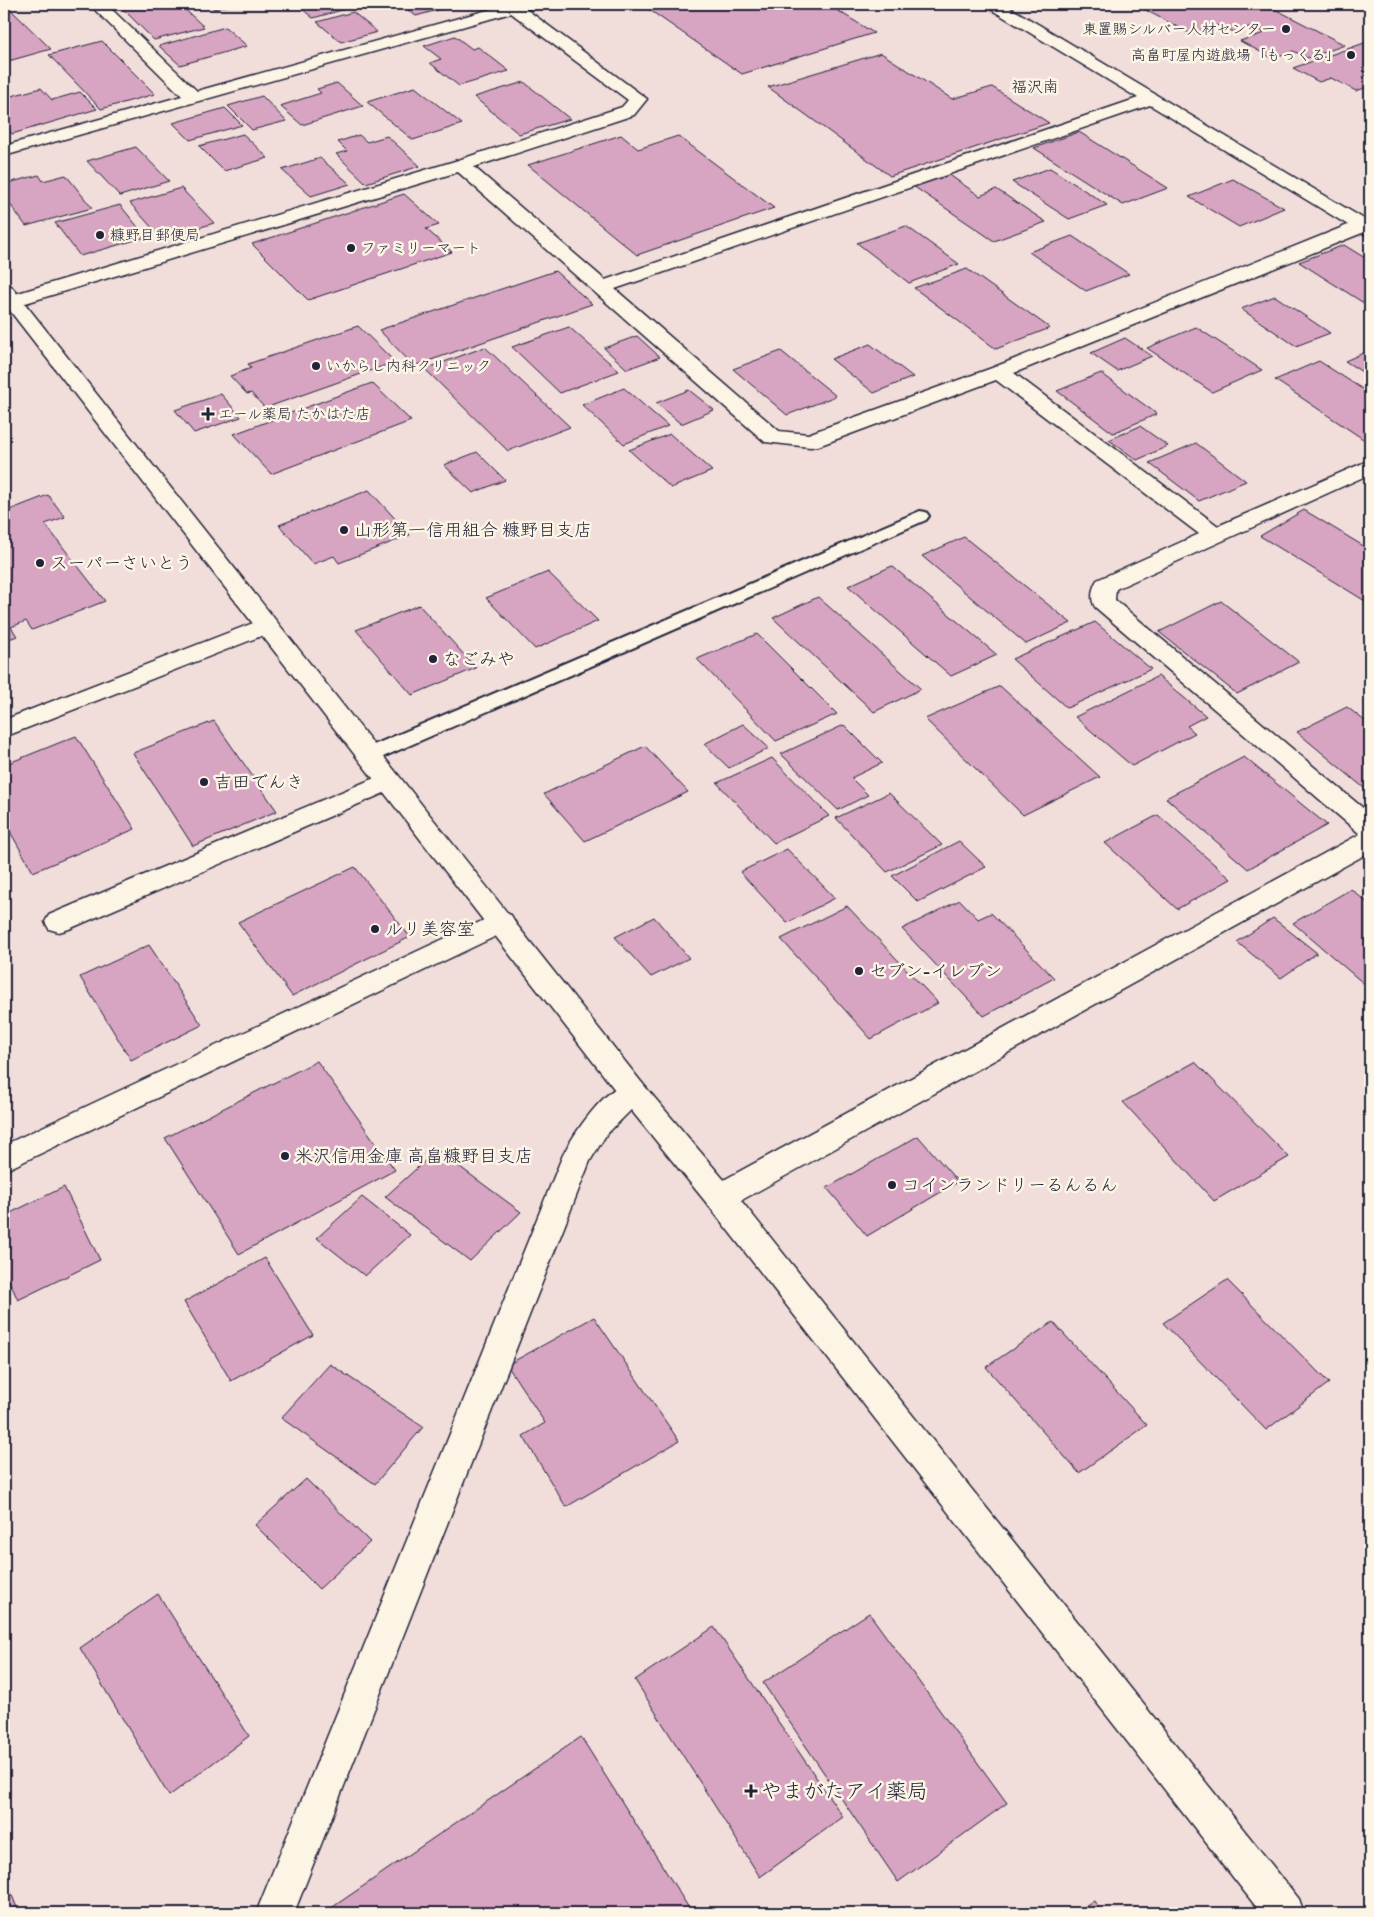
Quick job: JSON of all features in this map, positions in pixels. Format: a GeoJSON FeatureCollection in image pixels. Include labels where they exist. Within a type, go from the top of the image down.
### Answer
{"type":"FeatureCollection","features":[{"type":"Feature","properties":{"kind":"street"},"geometry":{"type":"LineString","coordinates":[[97,4],[194,98]]}},
{"type":"Feature","properties":{"kind":"street"},"geometry":{"type":"LineString","coordinates":[[993,4],[1368,226]]}},
{"type":"Feature","properties":{"kind":"street"},"geometry":{"type":"LineString","coordinates":[[4,150],[194,98],[516,5],[638,99],[628,111],[461,165],[8,296],[632,1091],[720,1197],[1285,1913]]}},
{"type":"Feature","properties":{"kind":"street"},"geometry":{"type":"LineString","coordinates":[[603,287],[1152,98]]}},
{"type":"Feature","properties":{"kind":"street"},"geometry":{"type":"LineString","coordinates":[[461,165],[773,437],[810,441],[998,372],[1368,226]]}},
{"type":"Feature","properties":{"kind":"street"},"geometry":{"type":"LineString","coordinates":[[998,372],[1216,536]]}},
{"type":"Feature","properties":{"kind":"street"},"geometry":{"type":"LineString","coordinates":[[1370,466],[1105,586],[1103,602],[1370,828]]}},
{"type":"Feature","properties":{"kind":"street"},"geometry":{"type":"LineString","coordinates":[[4,729],[266,626]]}},
{"type":"Feature","properties":{"kind":"street"},"geometry":{"type":"LineString","coordinates":[[59,922],[389,781]]}},
{"type":"Feature","properties":{"kind":"street"},"geometry":{"type":"LineString","coordinates":[[720,1197],[1370,840]]}},
{"type":"Feature","properties":{"kind":"street"},"geometry":{"type":"LineString","coordinates":[[4,1160],[501,922]]}},
{"type":"Feature","properties":{"kind":"street"},"geometry":{"type":"LineString","coordinates":[[275,1913],[577,1157],[596,1126],[632,1091]]}},
{"type":"Feature","properties":{"kind":"lane"},"geometry":{"type":"LineString","coordinates":[[368,755],[920,516]]}},
{"type":"Feature","properties":{"kind":"building"},"geometry":{"type":"Polygon","coordinates":[[[118,4],[179,4],[204,27],[154,40],[118,4]]]}},
{"type":"Feature","properties":{"kind":"building"},"geometry":{"type":"Polygon","coordinates":[[[209,4],[234,4],[214,9],[209,4]]]}},
{"type":"Feature","properties":{"kind":"building"},"geometry":{"type":"Polygon","coordinates":[[[296,4],[349,4],[353,7],[313,18],[296,4]]]}},
{"type":"Feature","properties":{"kind":"building"},"geometry":{"type":"Polygon","coordinates":[[[400,4],[459,4],[416,16],[400,4]]]}},
{"type":"Feature","properties":{"kind":"building"},"geometry":{"type":"Polygon","coordinates":[[[641,4],[827,4],[874,33],[742,74],[641,4]]]}},
{"type":"Feature","properties":{"kind":"building","name":"東置賜シルバー人材センター"},"geometry":{"type":"Polygon","coordinates":[[[1134,4],[1265,4],[1345,45],[1308,58],[1293,51],[1272,58],[1240,41],[1264,33],[1252,26],[1234,32],[1219,25],[1191,34],[1134,4]]]}},
{"type":"Feature","properties":{"kind":"building"},"geometry":{"type":"Polygon","coordinates":[[[8,7],[51,49],[5,62],[4,8],[8,7]]]}},
{"type":"Feature","properties":{"kind":"building"},"geometry":{"type":"Polygon","coordinates":[[[353,12],[377,32],[341,42],[317,22],[353,12]]]}},
{"type":"Feature","properties":{"kind":"building"},"geometry":{"type":"Polygon","coordinates":[[[225,27],[247,46],[180,65],[159,46],[225,27]]]}},
{"type":"Feature","properties":{"kind":"building"},"geometry":{"type":"Polygon","coordinates":[[[455,36],[472,49],[478,47],[509,71],[459,86],[430,63],[441,59],[424,46],[455,36]]]}},
{"type":"Feature","properties":{"kind":"building"},"geometry":{"type":"Polygon","coordinates":[[[102,41],[155,94],[101,109],[49,55],[102,41]]]}},
{"type":"Feature","properties":{"kind":"building","name":"高畠町屋内遊戯場「もっくる」"},"geometry":{"type":"Polygon","coordinates":[[[1370,41],[1370,91],[1365,88],[1356,91],[1331,78],[1319,82],[1293,68],[1370,41]]]}},
{"type":"Feature","properties":{"kind":"building"},"geometry":{"type":"Polygon","coordinates":[[[881,53],[952,99],[992,87],[1049,123],[890,176],[768,87],[881,53]]]}},
{"type":"Feature","properties":{"kind":"building"},"geometry":{"type":"Polygon","coordinates":[[[524,82],[570,119],[519,134],[474,97],[524,82]]]}},
{"type":"Feature","properties":{"kind":"building"},"geometry":{"type":"Polygon","coordinates":[[[337,83],[363,106],[302,125],[280,106],[321,93],[317,89],[337,83]]]}},
{"type":"Feature","properties":{"kind":"building"},"geometry":{"type":"Polygon","coordinates":[[[415,87],[462,124],[413,140],[367,102],[415,87]]]}},
{"type":"Feature","properties":{"kind":"building"},"geometry":{"type":"Polygon","coordinates":[[[41,88],[52,100],[80,92],[97,109],[12,134],[4,124],[4,98],[41,88]]]}},
{"type":"Feature","properties":{"kind":"building"},"geometry":{"type":"Polygon","coordinates":[[[262,96],[286,121],[252,130],[228,106],[262,96]]]}},
{"type":"Feature","properties":{"kind":"building"},"geometry":{"type":"Polygon","coordinates":[[[225,108],[242,125],[190,140],[173,123],[225,108]]]}},
{"type":"Feature","properties":{"kind":"building"},"geometry":{"type":"Polygon","coordinates":[[[1079,132],[1168,188],[1123,205],[1034,148],[1079,132]]]}},
{"type":"Feature","properties":{"kind":"building"},"geometry":{"type":"Polygon","coordinates":[[[243,134],[268,158],[224,171],[199,146],[243,134]]]}},
{"type":"Feature","properties":{"kind":"building"},"geometry":{"type":"Polygon","coordinates":[[[359,135],[367,142],[387,136],[420,166],[366,183],[336,154],[347,151],[338,142],[359,135]]]}},
{"type":"Feature","properties":{"kind":"building"},"geometry":{"type":"Polygon","coordinates":[[[621,135],[638,149],[678,136],[774,208],[637,255],[528,165],[621,135]]]}},
{"type":"Feature","properties":{"kind":"building"},"geometry":{"type":"Polygon","coordinates":[[[136,147],[169,181],[120,196],[87,161],[136,147]]]}},
{"type":"Feature","properties":{"kind":"building"},"geometry":{"type":"Polygon","coordinates":[[[320,158],[350,184],[311,196],[282,170],[320,158]]]}},
{"type":"Feature","properties":{"kind":"building"},"geometry":{"type":"Polygon","coordinates":[[[1050,168],[1107,205],[1069,219],[1012,182],[1050,168]]]}},
{"type":"Feature","properties":{"kind":"building"},"geometry":{"type":"Polygon","coordinates":[[[948,174],[980,196],[996,189],[1046,222],[994,241],[913,186],[948,174]]]}},
{"type":"Feature","properties":{"kind":"building"},"geometry":{"type":"Polygon","coordinates":[[[39,175],[43,181],[66,175],[92,208],[26,226],[4,196],[4,184],[39,175]]]}},
{"type":"Feature","properties":{"kind":"building"},"geometry":{"type":"Polygon","coordinates":[[[1233,179],[1284,208],[1239,227],[1189,197],[1233,179]]]}},
{"type":"Feature","properties":{"kind":"building"},"geometry":{"type":"Polygon","coordinates":[[[181,188],[214,223],[162,239],[130,203],[181,188]]]}},
{"type":"Feature","properties":{"kind":"building","name":"ファミリーマート"},"geometry":{"type":"Polygon","coordinates":[[[404,194],[439,225],[426,229],[452,252],[308,300],[252,244],[404,194]]]}},
{"type":"Feature","properties":{"kind":"building"},"geometry":{"type":"Polygon","coordinates":[[[120,205],[146,237],[80,256],[55,223],[120,205]]]}},
{"type":"Feature","properties":{"kind":"building"},"geometry":{"type":"Polygon","coordinates":[[[906,226],[959,264],[909,283],[857,243],[906,226]]]}},
{"type":"Feature","properties":{"kind":"building"},"geometry":{"type":"Polygon","coordinates":[[[1072,236],[1129,274],[1086,291],[1029,252],[1072,236]]]}},
{"type":"Feature","properties":{"kind":"building"},"geometry":{"type":"Polygon","coordinates":[[[1344,245],[1370,261],[1370,307],[1299,262],[1344,245]]]}},
{"type":"Feature","properties":{"kind":"building"},"geometry":{"type":"Polygon","coordinates":[[[967,269],[1050,328],[996,349],[914,288],[967,269]]]}},
{"type":"Feature","properties":{"kind":"building"},"geometry":{"type":"Polygon","coordinates":[[[555,271],[592,304],[414,366],[379,330],[555,271]]]}},
{"type":"Feature","properties":{"kind":"building"},"geometry":{"type":"Polygon","coordinates":[[[1275,296],[1330,333],[1296,346],[1241,309],[1275,296]]]}},
{"type":"Feature","properties":{"kind":"building","name":"いからし内科クリニック"},"geometry":{"type":"Polygon","coordinates":[[[358,326],[395,362],[265,408],[251,393],[247,394],[230,376],[251,368],[248,364],[358,326]]]}},
{"type":"Feature","properties":{"kind":"building"},"geometry":{"type":"Polygon","coordinates":[[[569,327],[619,371],[560,393],[512,347],[569,327]]]}},
{"type":"Feature","properties":{"kind":"building"},"geometry":{"type":"Polygon","coordinates":[[[1196,327],[1262,370],[1212,392],[1147,348],[1196,327]]]}},
{"type":"Feature","properties":{"kind":"building"},"geometry":{"type":"Polygon","coordinates":[[[637,336],[660,357],[627,369],[604,348],[637,336]]]}},
{"type":"Feature","properties":{"kind":"building"},"geometry":{"type":"Polygon","coordinates":[[[1125,338],[1152,356],[1117,371],[1091,353],[1125,338]]]}},
{"type":"Feature","properties":{"kind":"building"},"geometry":{"type":"Polygon","coordinates":[[[870,344],[913,377],[874,393],[831,359],[870,344]]]}},
{"type":"Feature","properties":{"kind":"building"},"geometry":{"type":"Polygon","coordinates":[[[485,347],[570,427],[508,451],[425,369],[485,347]]]}},
{"type":"Feature","properties":{"kind":"building"},"geometry":{"type":"Polygon","coordinates":[[[1370,350],[1370,377],[1345,361],[1370,350]]]}},
{"type":"Feature","properties":{"kind":"building"},"geometry":{"type":"Polygon","coordinates":[[[781,351],[836,396],[787,415],[733,369],[781,351]]]}},
{"type":"Feature","properties":{"kind":"building"},"geometry":{"type":"Polygon","coordinates":[[[1319,361],[1370,394],[1370,439],[1366,441],[1275,380],[1319,361]]]}},
{"type":"Feature","properties":{"kind":"building"},"geometry":{"type":"Polygon","coordinates":[[[1101,373],[1157,414],[1113,433],[1057,391],[1101,373]]]}},
{"type":"Feature","properties":{"kind":"building"},"geometry":{"type":"Polygon","coordinates":[[[372,383],[411,421],[271,474],[234,434],[372,383]]]}},
{"type":"Feature","properties":{"kind":"building"},"geometry":{"type":"Polygon","coordinates":[[[624,388],[668,426],[624,444],[582,405],[624,388]]]}},
{"type":"Feature","properties":{"kind":"building"},"geometry":{"type":"Polygon","coordinates":[[[689,390],[714,410],[681,424],[656,403],[689,390]]]}},
{"type":"Feature","properties":{"kind":"building","name":"エール薬局 たかはた店"},"geometry":{"type":"Polygon","coordinates":[[[221,394],[241,417],[194,433],[175,410],[221,394]]]}},
{"type":"Feature","properties":{"kind":"building"},"geometry":{"type":"Polygon","coordinates":[[[1140,426],[1168,446],[1137,460],[1109,440],[1140,426]]]}},
{"type":"Feature","properties":{"kind":"building"},"geometry":{"type":"Polygon","coordinates":[[[670,434],[712,471],[671,488],[629,450],[670,434]]]}},
{"type":"Feature","properties":{"kind":"building"},"geometry":{"type":"Polygon","coordinates":[[[1196,443],[1246,481],[1199,501],[1149,463],[1196,443]]]}},
{"type":"Feature","properties":{"kind":"building"},"geometry":{"type":"Polygon","coordinates":[[[477,452],[505,480],[473,493],[444,465],[477,452]]]}},
{"type":"Feature","properties":{"kind":"building","name":"山形第一信用組合 糠野目支店"},"geometry":{"type":"Polygon","coordinates":[[[369,490],[410,535],[339,563],[334,556],[313,564],[279,525],[369,490]]]}},
{"type":"Feature","properties":{"kind":"building","name":"スーパーさいとう"},"geometry":{"type":"Polygon","coordinates":[[[48,495],[65,517],[45,524],[105,601],[32,630],[26,621],[11,627],[17,636],[4,641],[4,512],[48,495]]]}},
{"type":"Feature","properties":{"kind":"building"},"geometry":{"type":"Polygon","coordinates":[[[1304,510],[1370,550],[1370,604],[1260,536],[1304,510]]]}},
{"type":"Feature","properties":{"kind":"building"},"geometry":{"type":"Polygon","coordinates":[[[964,537],[1071,623],[1026,644],[922,556],[964,537]]]}},
{"type":"Feature","properties":{"kind":"building"},"geometry":{"type":"Polygon","coordinates":[[[892,566],[997,655],[951,676],[848,586],[892,566]]]}},
{"type":"Feature","properties":{"kind":"building"},"geometry":{"type":"Polygon","coordinates":[[[548,572],[598,621],[535,649],[486,598],[548,572]]]}},
{"type":"Feature","properties":{"kind":"building"},"geometry":{"type":"Polygon","coordinates":[[[818,597],[921,689],[874,712],[773,618],[818,597]]]}},
{"type":"Feature","properties":{"kind":"building"},"geometry":{"type":"Polygon","coordinates":[[[1221,601],[1299,662],[1237,694],[1159,632],[1221,601]]]}},
{"type":"Feature","properties":{"kind":"building"},"geometry":{"type":"Polygon","coordinates":[[[419,605],[476,668],[412,695],[356,630],[419,605]]]}},
{"type":"Feature","properties":{"kind":"building"},"geometry":{"type":"Polygon","coordinates":[[[1095,622],[1151,669],[1067,708],[1012,659],[1095,622]]]}},
{"type":"Feature","properties":{"kind":"building"},"geometry":{"type":"Polygon","coordinates":[[[757,634],[837,714],[776,741],[697,659],[757,634]]]}},
{"type":"Feature","properties":{"kind":"building"},"geometry":{"type":"Polygon","coordinates":[[[1158,676],[1206,716],[1187,726],[1195,733],[1132,766],[1075,717],[1158,676]]]}},
{"type":"Feature","properties":{"kind":"building"},"geometry":{"type":"Polygon","coordinates":[[[1000,686],[1100,777],[1023,815],[925,719],[1000,686]]]}},
{"type":"Feature","properties":{"kind":"building"},"geometry":{"type":"Polygon","coordinates":[[[1347,707],[1370,725],[1370,793],[1297,732],[1347,707]]]}},
{"type":"Feature","properties":{"kind":"building","name":"吉田でんき"},"geometry":{"type":"Polygon","coordinates":[[[214,721],[277,811],[193,846],[133,753],[214,721]]]}},
{"type":"Feature","properties":{"kind":"building"},"geometry":{"type":"Polygon","coordinates":[[[743,724],[769,748],[729,768],[704,744],[743,724]]]}},
{"type":"Feature","properties":{"kind":"building"},"geometry":{"type":"Polygon","coordinates":[[[844,725],[882,763],[851,778],[868,795],[838,810],[781,754],[844,725]]]}},
{"type":"Feature","properties":{"kind":"building"},"geometry":{"type":"Polygon","coordinates":[[[76,736],[135,829],[33,872],[4,821],[4,765],[76,736]]]}},
{"type":"Feature","properties":{"kind":"building"},"geometry":{"type":"Polygon","coordinates":[[[645,746],[688,792],[585,841],[544,794],[645,746]]]}},
{"type":"Feature","properties":{"kind":"building"},"geometry":{"type":"Polygon","coordinates":[[[1244,757],[1327,825],[1248,869],[1166,798],[1244,757]]]}},
{"type":"Feature","properties":{"kind":"building"},"geometry":{"type":"Polygon","coordinates":[[[772,758],[829,816],[774,843],[717,783],[772,758]]]}},
{"type":"Feature","properties":{"kind":"building"},"geometry":{"type":"Polygon","coordinates":[[[889,793],[942,845],[887,872],[836,818],[889,793]]]}},
{"type":"Feature","properties":{"kind":"building"},"geometry":{"type":"Polygon","coordinates":[[[1158,815],[1231,879],[1177,909],[1105,843],[1158,815]]]}},
{"type":"Feature","properties":{"kind":"building"},"geometry":{"type":"Polygon","coordinates":[[[959,841],[986,867],[918,902],[892,876],[959,841]]]}},
{"type":"Feature","properties":{"kind":"building"},"geometry":{"type":"Polygon","coordinates":[[[787,849],[835,898],[787,923],[740,872],[787,849]]]}},
{"type":"Feature","properties":{"kind":"building"},"geometry":{"type":"Polygon","coordinates":[[[355,867],[410,937],[292,996],[238,922],[355,867]]]}},
{"type":"Feature","properties":{"kind":"building"},"geometry":{"type":"Polygon","coordinates":[[[1351,889],[1370,905],[1370,989],[1293,923],[1351,889]]]}},
{"type":"Feature","properties":{"kind":"building"},"geometry":{"type":"Polygon","coordinates":[[[960,900],[978,919],[991,913],[1054,978],[984,1016],[902,929],[960,900]]]}},
{"type":"Feature","properties":{"kind":"building","name":"セブン-イレブン"},"geometry":{"type":"Polygon","coordinates":[[[847,906],[938,1003],[871,1039],[781,939],[847,906]]]}},
{"type":"Feature","properties":{"kind":"building"},"geometry":{"type":"Polygon","coordinates":[[[654,917],[689,958],[651,977],[615,937],[654,917]]]}},
{"type":"Feature","properties":{"kind":"building"},"geometry":{"type":"Polygon","coordinates":[[[1273,918],[1317,953],[1281,978],[1237,942],[1273,918]]]}},
{"type":"Feature","properties":{"kind":"building"},"geometry":{"type":"Polygon","coordinates":[[[149,945],[202,1025],[131,1060],[80,977],[149,945]]]}},
{"type":"Feature","properties":{"kind":"building"},"geometry":{"type":"Polygon","coordinates":[[[317,1061],[395,1170],[239,1254],[165,1138],[317,1061]]]}},
{"type":"Feature","properties":{"kind":"building"},"geometry":{"type":"Polygon","coordinates":[[[1195,1062],[1289,1157],[1214,1201],[1123,1102],[1195,1062]]]}},
{"type":"Feature","properties":{"kind":"building","name":"コインランドリーるんるん"},"geometry":{"type":"Polygon","coordinates":[[[918,1136],[958,1182],[867,1236],[827,1188],[918,1136]]]}},
{"type":"Feature","properties":{"kind":"building"},"geometry":{"type":"Polygon","coordinates":[[[437,1150],[521,1212],[470,1261],[385,1197],[437,1150]]]}},
{"type":"Feature","properties":{"kind":"building"},"geometry":{"type":"Polygon","coordinates":[[[64,1187],[100,1260],[18,1300],[4,1270],[4,1216],[64,1187]]]}},
{"type":"Feature","properties":{"kind":"building"},"geometry":{"type":"Polygon","coordinates":[[[362,1197],[410,1235],[365,1276],[317,1238],[362,1197]]]}},
{"type":"Feature","properties":{"kind":"building"},"geometry":{"type":"Polygon","coordinates":[[[265,1258],[313,1335],[231,1381],[184,1302],[265,1258]]]}},
{"type":"Feature","properties":{"kind":"building"},"geometry":{"type":"Polygon","coordinates":[[[1227,1280],[1329,1383],[1266,1430],[1163,1323],[1227,1280]]]}},
{"type":"Feature","properties":{"kind":"building"},"geometry":{"type":"Polygon","coordinates":[[[594,1317],[679,1441],[566,1507],[523,1436],[545,1423],[507,1365],[594,1317]]]}},
{"type":"Feature","properties":{"kind":"building"},"geometry":{"type":"Polygon","coordinates":[[[1053,1322],[1147,1425],[1079,1473],[986,1367],[1053,1322]]]}},
{"type":"Feature","properties":{"kind":"building"},"geometry":{"type":"Polygon","coordinates":[[[330,1364],[423,1427],[375,1484],[281,1418],[330,1364]]]}},
{"type":"Feature","properties":{"kind":"building"},"geometry":{"type":"Polygon","coordinates":[[[306,1479],[370,1542],[319,1589],[255,1525],[306,1479]]]}},
{"type":"Feature","properties":{"kind":"building"},"geometry":{"type":"Polygon","coordinates":[[[158,1594],[249,1736],[169,1796],[80,1648],[158,1594]]]}},
{"type":"Feature","properties":{"kind":"building"},"geometry":{"type":"Polygon","coordinates":[[[869,1613],[1007,1803],[898,1882],[763,1683],[869,1613]]]}},
{"type":"Feature","properties":{"kind":"building"},"geometry":{"type":"Polygon","coordinates":[[[714,1627],[843,1817],[760,1877],[635,1680],[714,1627]]]}},
{"type":"Feature","properties":{"kind":"building"},"geometry":{"type":"Polygon","coordinates":[[[581,1737],[692,1913],[324,1913],[581,1737]]]}},
{"type":"Feature","properties":{"kind":"building"},"geometry":{"type":"Polygon","coordinates":[[[4,1875],[19,1913],[4,1913],[4,1875]]]}},
{"type":"Feature","properties":{"kind":"building"},"geometry":{"type":"Polygon","coordinates":[[[1094,1901],[1102,1913],[1076,1913],[1094,1901]]]}},
{"type":"Feature","properties":{"kind":"place","name":"東置賜シルバー人材センター"},"geometry":{"type":"Point","coordinates":[1286,29]}},
{"type":"Feature","properties":{"kind":"place","name":"高畠町屋内遊戯場「もっくる」"},"geometry":{"type":"Point","coordinates":[1351,55]}},
{"type":"Feature","properties":{"kind":"place","name":"糠野目郵便局"},"geometry":{"type":"Point","coordinates":[100,235]}},
{"type":"Feature","properties":{"kind":"place","name":"ファミリーマート"},"geometry":{"type":"Point","coordinates":[351,248]}},
{"type":"Feature","properties":{"kind":"place","name":"いからし内科クリニック"},"geometry":{"type":"Point","coordinates":[316,366]}},
{"type":"Feature","properties":{"kind":"place","name":"エール薬局 たかはた店"},"geometry":{"type":"Point","coordinates":[208,414]}},
{"type":"Feature","properties":{"kind":"place","name":"山形第一信用組合 糠野目支店"},"geometry":{"type":"Point","coordinates":[344,530]}},
{"type":"Feature","properties":{"kind":"place","name":"スーパーさいとう"},"geometry":{"type":"Point","coordinates":[40,563]}},
{"type":"Feature","properties":{"kind":"place","name":"なごみや"},"geometry":{"type":"Point","coordinates":[433,659]}},
{"type":"Feature","properties":{"kind":"place","name":"吉田でんき"},"geometry":{"type":"Point","coordinates":[204,782]}},
{"type":"Feature","properties":{"kind":"place","name":"ルリ美容室"},"geometry":{"type":"Point","coordinates":[375,929]}},
{"type":"Feature","properties":{"kind":"place","name":"セブン-イレブン"},"geometry":{"type":"Point","coordinates":[859,971]}},
{"type":"Feature","properties":{"kind":"place","name":"米沢信用金庫 高畠糠野目支店"},"geometry":{"type":"Point","coordinates":[285,1156]}},
{"type":"Feature","properties":{"kind":"place","name":"コインランドリーるんるん"},"geometry":{"type":"Point","coordinates":[892,1185]}},
{"type":"Feature","properties":{"kind":"place","name":"やまがたアイ薬局"},"geometry":{"type":"Point","coordinates":[751,1791]}},
{"type":"Feature","properties":{"kind":"district","name":"福沢南"},"geometry":{"type":"Point","coordinates":[1035,86]}}]}
